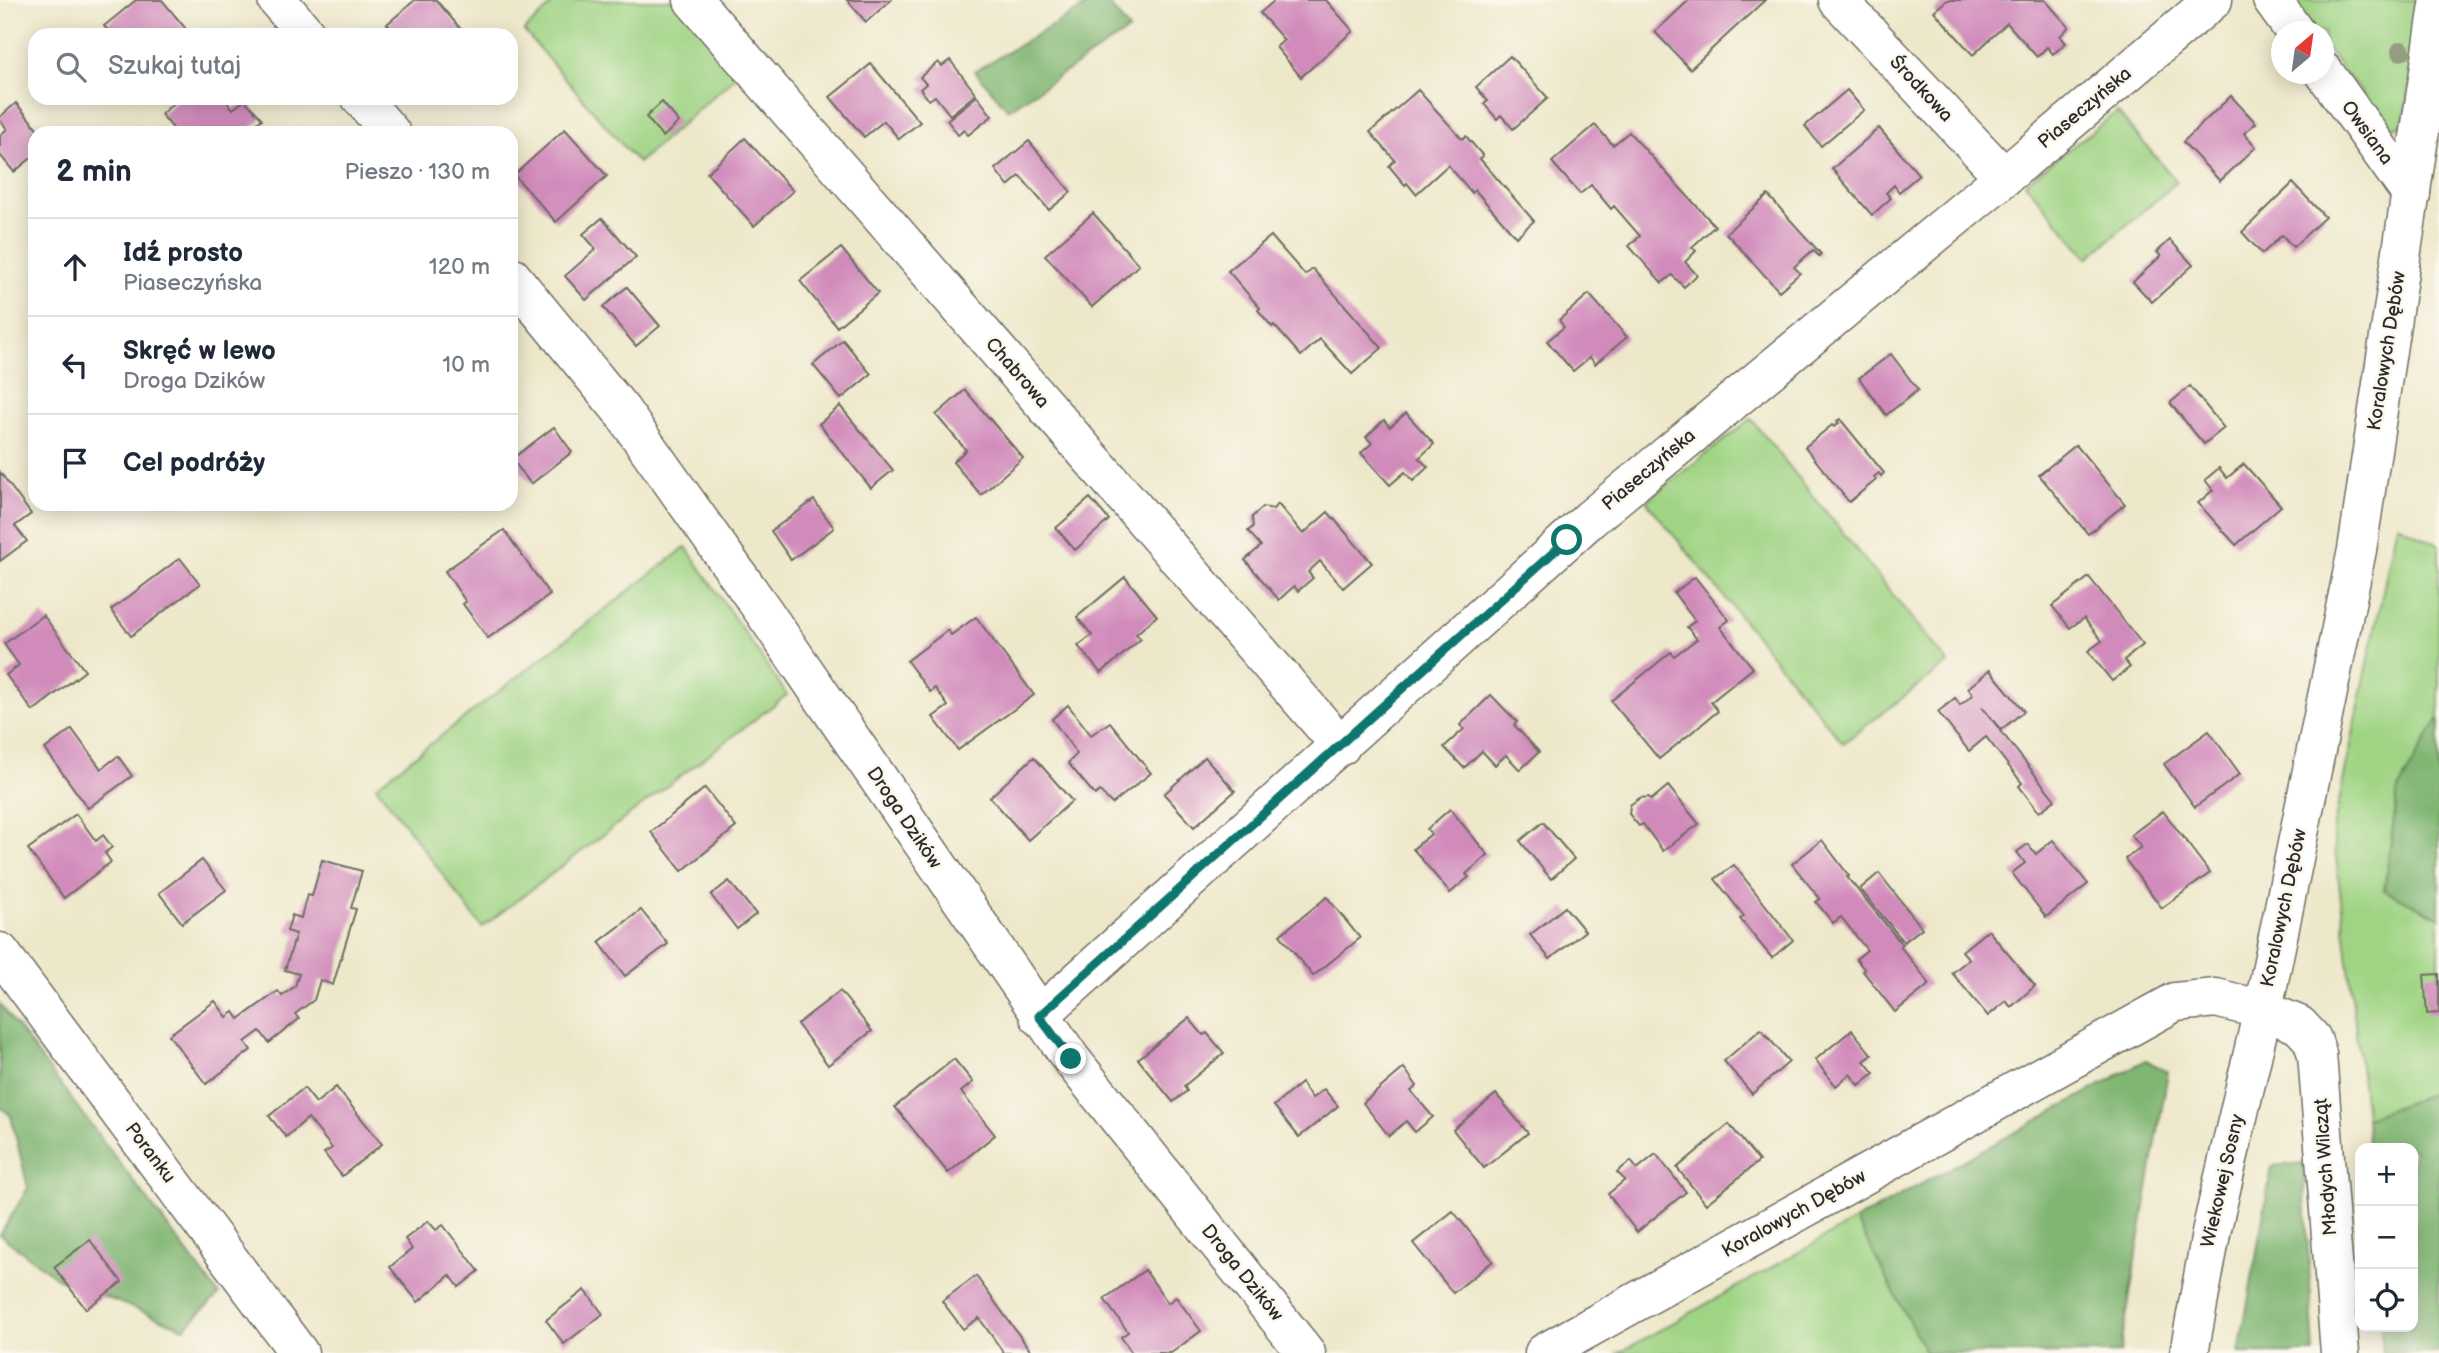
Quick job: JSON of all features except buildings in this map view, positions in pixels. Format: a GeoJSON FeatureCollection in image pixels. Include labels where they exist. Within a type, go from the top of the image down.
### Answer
{"type":"FeatureCollection","features":[{"type":"Feature","properties":{"kind":"street"},"geometry":{"type":"LineString","coordinates":[[277,0],[301,28]]}},
{"type":"Feature","properties":{"kind":"street","name":"Chabrowa"},"geometry":{"type":"LineString","coordinates":[[693,0],[1341,746]]}},
{"type":"Feature","properties":{"kind":"street","name":"Środkowa"},"geometry":{"type":"LineString","coordinates":[[1838,0],[2004,177]]}},
{"type":"Feature","properties":{"kind":"street","name":"Piaseczyńska"},"geometry":{"type":"LineString","coordinates":[[1039,1016],[1590,519],[2004,177],[2213,0]]}},
{"type":"Feature","properties":{"kind":"street"},"geometry":{"type":"LineString","coordinates":[[2272,0],[2287,21]]}},
{"type":"Feature","properties":{"kind":"street","name":"Koralowych Dębów"},"geometry":{"type":"LineString","coordinates":[[1544,1353],[2175,1002],[2216,998],[2263,1010],[2357,550],[2439,5]]}},
{"type":"Feature","properties":{"kind":"street","name":"Owsiana"},"geometry":{"type":"LineString","coordinates":[[2332,84],[2411,194]]}},
{"type":"Feature","properties":{"kind":"street"},"geometry":{"type":"LineString","coordinates":[[367,105],[385,126]]}},
{"type":"Feature","properties":{"kind":"street","name":"Droga Dzików"},"geometry":{"type":"LineString","coordinates":[[518,285],[621,410],[764,612],[1039,1016],[1079,1070],[1306,1353]]}},
{"type":"Feature","properties":{"kind":"street","name":"Poranku"},"geometry":{"type":"LineString","coordinates":[[0,952],[299,1353]]}},
{"type":"Feature","properties":{"kind":"street","name":"Wiekowej Sosny"},"geometry":{"type":"LineString","coordinates":[[2189,1353],[2212,1228],[2263,1010]]}},
{"type":"Feature","properties":{"kind":"street","name":"Młodych Wilcząt"},"geometry":{"type":"LineString","coordinates":[[2263,1010],[2299,1025],[2312,1039],[2317,1054],[2340,1353]]}},
{"type":"Feature","properties":{"kind":"green space"},"geometry":{"type":"Polygon","coordinates":[[[557,0],[680,0],[743,70],[638,163],[524,31],[557,0]]]}},
{"type":"Feature","properties":{"kind":"green space"},"geometry":{"type":"Polygon","coordinates":[[[1096,0],[1106,0],[1129,30],[1008,110],[975,71],[1096,0]]]}},
{"type":"Feature","properties":{"kind":"green space"},"geometry":{"type":"Polygon","coordinates":[[[2287,0],[2426,0],[2403,124],[2395,128],[2381,117],[2334,58],[2334,21],[2304,21],[2287,0]]]}},
{"type":"Feature","properties":{"kind":"green space"},"geometry":{"type":"Polygon","coordinates":[[[2117,112],[2177,182],[2088,258],[2025,183],[2117,112]]]}},
{"type":"Feature","properties":{"kind":"green space"},"geometry":{"type":"Polygon","coordinates":[[[1751,419],[1948,663],[1843,743],[1646,501],[1751,419]]]}},
{"type":"Feature","properties":{"kind":"green space"},"geometry":{"type":"Polygon","coordinates":[[[2397,524],[2439,545],[2439,718],[2398,790],[2384,890],[2439,917],[2439,1091],[2366,1118],[2333,830],[2397,524]]]}},
{"type":"Feature","properties":{"kind":"green space"},"geometry":{"type":"Polygon","coordinates":[[[686,547],[787,695],[482,927],[376,786],[686,547]]]}},
{"type":"Feature","properties":{"kind":"green space"},"geometry":{"type":"Polygon","coordinates":[[[2439,718],[2439,917],[2384,890],[2398,790],[2439,718]]]}},
{"type":"Feature","properties":{"kind":"green space"},"geometry":{"type":"Polygon","coordinates":[[[0,1004],[219,1295],[184,1328],[57,1278],[0,1235],[28,1188],[11,1116],[0,1106],[0,1004]]]}},
{"type":"Feature","properties":{"kind":"green space"},"geometry":{"type":"Polygon","coordinates":[[[2146,1060],[2168,1072],[2120,1353],[1926,1353],[1856,1220],[2146,1060]]]}},
{"type":"Feature","properties":{"kind":"green space"},"geometry":{"type":"Polygon","coordinates":[[[2439,1091],[2439,1353],[2383,1353],[2381,1332],[2418,1332],[2418,1143],[2368,1143],[2366,1118],[2439,1091]]]}},
{"type":"Feature","properties":{"kind":"green space"},"geometry":{"type":"Polygon","coordinates":[[[2303,1163],[2314,1353],[2239,1353],[2272,1166],[2303,1163]]]}},
{"type":"Feature","properties":{"kind":"green space"},"geometry":{"type":"Polygon","coordinates":[[[1856,1220],[1926,1353],[1619,1353],[1856,1220]]]}},
{"type":"Feature","properties":{"kind":"route"},"geometry":{"type":"LineString","coordinates":[[1071,1059],[1039,1016],[1567,540]]}}]}
